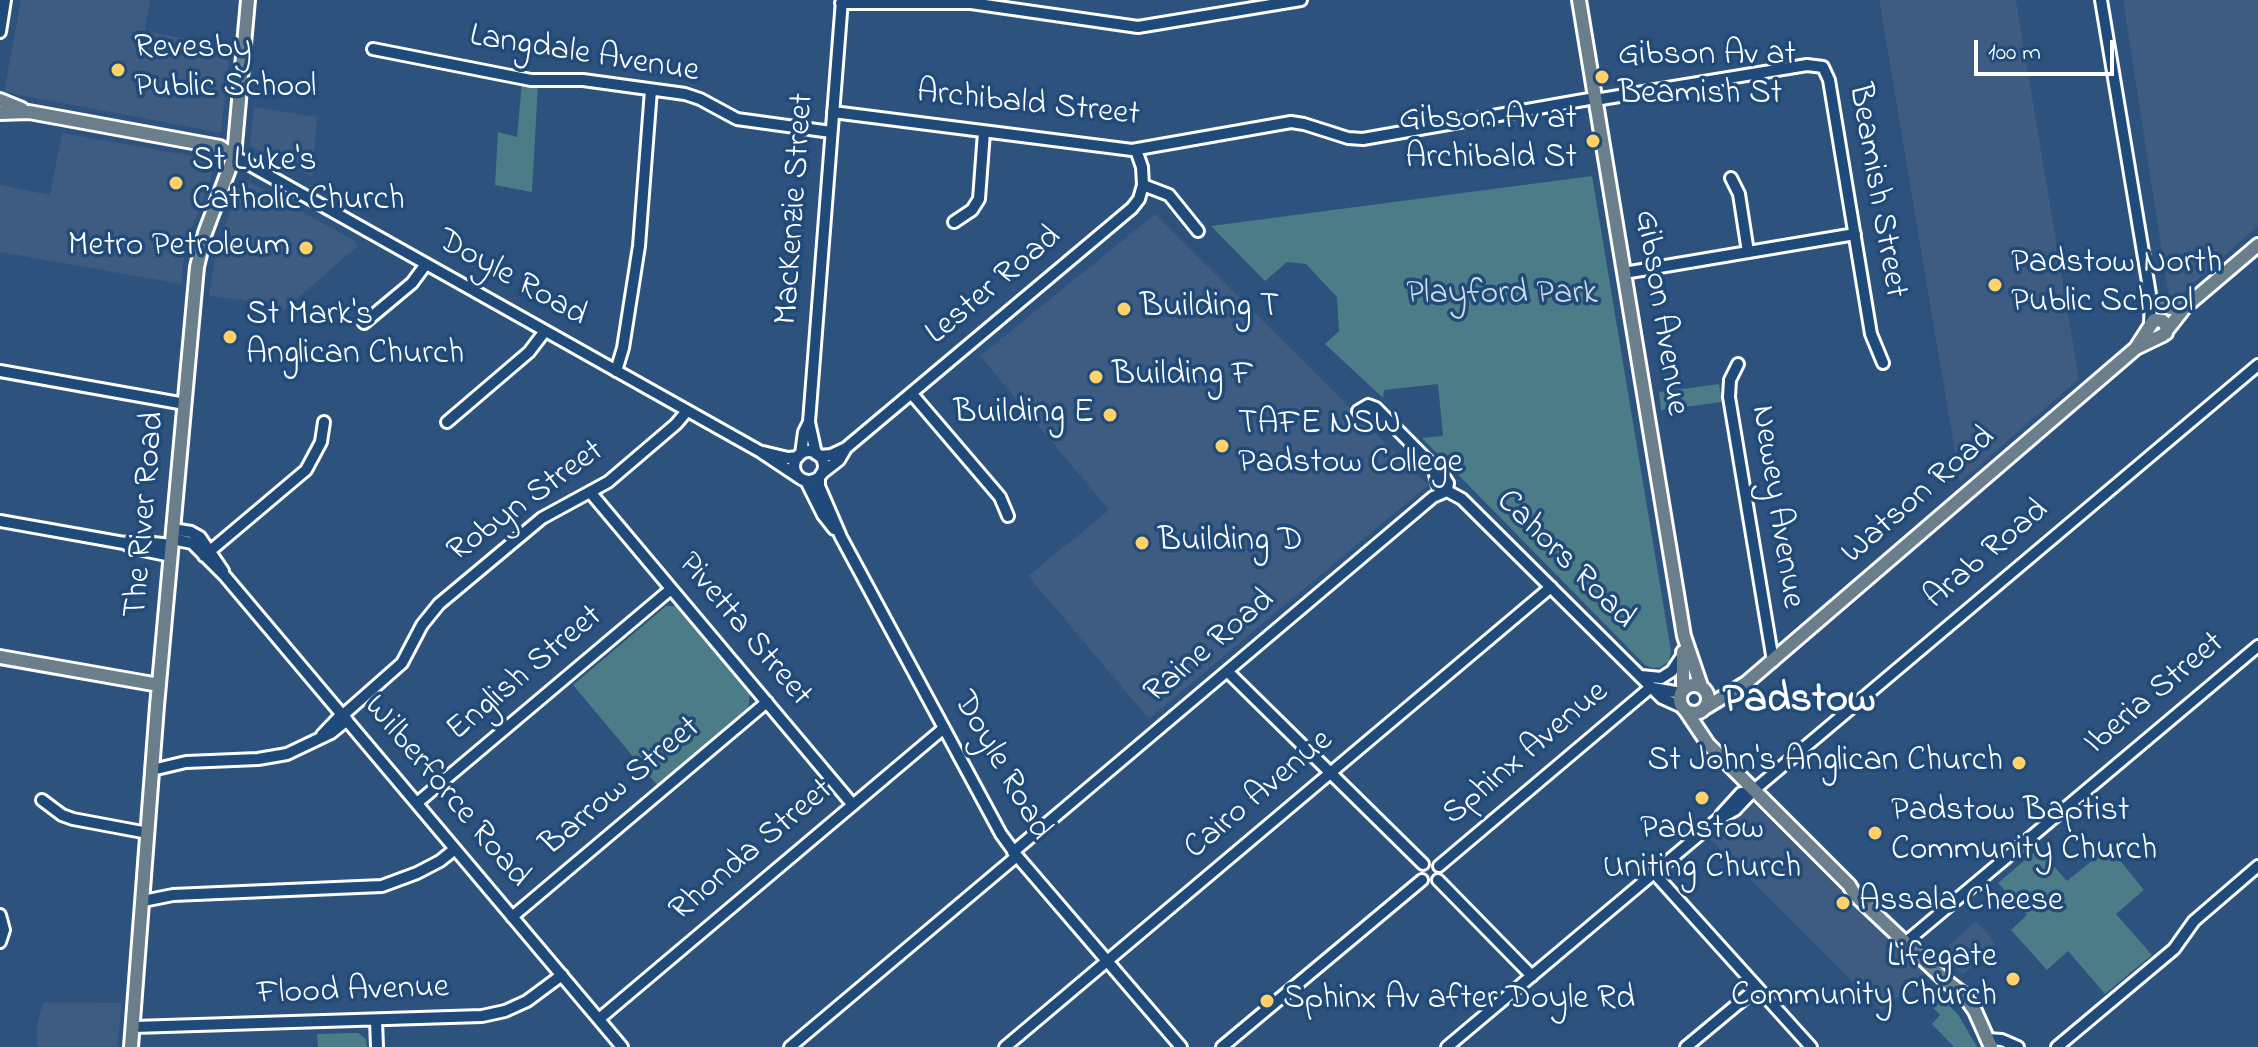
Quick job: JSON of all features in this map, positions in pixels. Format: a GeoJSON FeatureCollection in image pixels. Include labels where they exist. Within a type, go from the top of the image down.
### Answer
{"type":"FeatureCollection","features":[{"type":"Feature","properties":{"kind":"main road","name":"The River Road"},"geometry":{"type":"LineString","coordinates":[[133,1045],[159,685],[200,249],[234,156],[248,0]]}},
{"type":"Feature","properties":{"kind":"main road","name":"Gibson Avenue"},"geometry":{"type":"LineString","coordinates":[[1579,0],[1684,636],[1704,689]]}},
{"type":"Feature","properties":{"kind":"main road"},"geometry":{"type":"LineString","coordinates":[[0,100],[29,112],[220,147],[234,156]]}},
{"type":"Feature","properties":{"kind":"main road"},"geometry":{"type":"LineString","coordinates":[[0,113],[29,112]]}},
{"type":"Feature","properties":{"kind":"main road","name":"Watson Road"},"geometry":{"type":"LineString","coordinates":[[1704,709],[1740,688],[1773,661],[2158,327],[2258,245]]}},
{"type":"Feature","properties":{"kind":"main road"},"geometry":{"type":"LineString","coordinates":[[2151,300],[2170,308],[2185,307]]}},
{"type":"Feature","properties":{"kind":"main road","name":"Gibson Avenue"},"geometry":{"type":"LineString","coordinates":[[1682,691],[1684,636]]}},
{"type":"Feature","properties":{"kind":"main road"},"geometry":{"type":"LineString","coordinates":[[0,657],[159,685]]}},
{"type":"Feature","properties":{"kind":"main road"},"geometry":{"type":"LineString","coordinates":[[1704,709],[1697,713],[1684,709],[1679,699],[1682,691],[1694,684],[1719,693],[1740,688]]}},
{"type":"Feature","properties":{"kind":"main road"},"geometry":{"type":"LineString","coordinates":[[1704,689],[1708,701],[1703,726],[1708,744]]}},
{"type":"Feature","properties":{"kind":"main road","name":"Cahors Road"},"geometry":{"type":"LineString","coordinates":[[1684,709],[1708,744],[1849,885],[1886,916],[1891,927],[1906,942],[1963,994],[1990,1043]]}},
{"type":"Feature","properties":{"kind":"street"},"geometry":{"type":"LineString","coordinates":[[0,32],[5,0]]}},
{"type":"Feature","properties":{"kind":"street"},"geometry":{"type":"LineString","coordinates":[[842,2],[971,3],[1138,27],[1301,0]]}},
{"type":"Feature","properties":{"kind":"street"},"geometry":{"type":"LineString","coordinates":[[2101,0],[2158,327]]}},
{"type":"Feature","properties":{"kind":"street","name":"MacKenzie Street"},"geometry":{"type":"LineString","coordinates":[[818,455],[809,422],[842,2]]}},
{"type":"Feature","properties":{"kind":"street","name":"Langdale Avenue"},"geometry":{"type":"LineString","coordinates":[[373,49],[531,80],[583,80],[693,96],[737,119],[831,132]]}},
{"type":"Feature","properties":{"kind":"street","name":"Beamish Street"},"geometry":{"type":"LineString","coordinates":[[1595,99],[1807,65],[1823,67],[1829,80],[1871,334],[1883,363]]}},
{"type":"Feature","properties":{"kind":"street"},"geometry":{"type":"LineString","coordinates":[[616,371],[623,348],[639,246],[651,90]]}},
{"type":"Feature","properties":{"kind":"street","name":"Archibald Street"},"geometry":{"type":"LineString","coordinates":[[833,112],[1136,150],[1291,122],[1348,138],[1363,139],[1595,99]]}},
{"type":"Feature","properties":{"kind":"street"},"geometry":{"type":"LineString","coordinates":[[954,222],[972,210],[979,199],[984,132]]}},
{"type":"Feature","properties":{"kind":"street"},"geometry":{"type":"LineString","coordinates":[[1136,150],[1142,167],[1143,185],[1169,195],[1198,231]]}},
{"type":"Feature","properties":{"kind":"street","name":"Doyle Road"},"geometry":{"type":"LineString","coordinates":[[234,156],[761,452],[803,479],[823,515],[841,537]]}},
{"type":"Feature","properties":{"kind":"street"},"geometry":{"type":"LineString","coordinates":[[1731,178],[1739,194],[1748,252]]}},
{"type":"Feature","properties":{"kind":"street","name":"Lester Road"},"geometry":{"type":"LineString","coordinates":[[818,455],[831,455],[846,448],[912,394],[1127,213],[1139,199],[1143,185]]}},
{"type":"Feature","properties":{"kind":"street"},"geometry":{"type":"LineString","coordinates":[[1624,273],[1855,234]]}},
{"type":"Feature","properties":{"kind":"street"},"geometry":{"type":"LineString","coordinates":[[364,323],[412,283],[426,264]]}},
{"type":"Feature","properties":{"kind":"street"},"geometry":{"type":"LineString","coordinates":[[447,422],[529,352],[545,331]]}},
{"type":"Feature","properties":{"kind":"street","name":"Newey Avenue"},"geometry":{"type":"LineString","coordinates":[[1738,364],[1730,380],[1729,397],[1773,661]]}},
{"type":"Feature","properties":{"kind":"street","name":"Arab Road"},"geometry":{"type":"LineString","coordinates":[[1447,1047],[1717,820],[1735,810],[1754,790],[2258,365]]}},
{"type":"Feature","properties":{"kind":"street"},"geometry":{"type":"LineString","coordinates":[[0,371],[185,404]]}},
{"type":"Feature","properties":{"kind":"street"},"geometry":{"type":"LineString","coordinates":[[912,394],[1000,497],[1008,516]]}},
{"type":"Feature","properties":{"kind":"street","name":"Cahors Road"},"geometry":{"type":"LineString","coordinates":[[1358,411],[1368,405],[1376,408],[1448,483],[1447,491],[1462,499],[1665,701],[1684,709]]}},
{"type":"Feature","properties":{"kind":"street","name":"Robyn Street"},"geometry":{"type":"LineString","coordinates":[[186,762],[277,757],[321,737],[402,663],[422,625],[439,604],[542,518],[608,482],[687,411]]}},
{"type":"Feature","properties":{"kind":"street"},"geometry":{"type":"LineString","coordinates":[[207,553],[306,470],[321,442],[324,422]]}},
{"type":"Feature","properties":{"kind":"street","name":"MacKenzie Street"},"geometry":{"type":"LineString","coordinates":[[800,455],[809,422]]}},
{"type":"Feature","properties":{"kind":"street","name":"Lester Road"},"geometry":{"type":"LineString","coordinates":[[820,476],[839,460],[846,448]]}},
{"type":"Feature","properties":{"kind":"street","name":"Doyle Road"},"geometry":{"type":"LineString","coordinates":[[761,452],[788,458],[800,455]]}},
{"type":"Feature","properties":{"kind":"street"},"geometry":{"type":"LineString","coordinates":[[808,452],[818,455],[824,465],[820,476],[803,479],[794,468],[800,455],[808,452]]}},
{"type":"Feature","properties":{"kind":"street","name":"Doyle Road"},"geometry":{"type":"LineString","coordinates":[[820,476],[819,486],[841,537],[1001,834],[1177,1045]]}},
{"type":"Feature","properties":{"kind":"street","name":"Raine Road"},"geometry":{"type":"LineString","coordinates":[[790,1047],[1227,671],[1437,494],[1447,491]]}},
{"type":"Feature","properties":{"kind":"street","name":"Pivetta Street"},"geometry":{"type":"LineString","coordinates":[[590,492],[853,805]]}},
{"type":"Feature","properties":{"kind":"street"},"geometry":{"type":"LineString","coordinates":[[0,521],[124,543],[172,542]]}},
{"type":"Feature","properties":{"kind":"street","name":"Wilberforce Road"},"geometry":{"type":"LineString","coordinates":[[172,542],[196,534],[225,576],[622,1047]]}},
{"type":"Feature","properties":{"kind":"street","name":"Cairo Avenue"},"geometry":{"type":"LineString","coordinates":[[1005,1047],[1551,587]]}},
{"type":"Feature","properties":{"kind":"street","name":"English Street"},"geometry":{"type":"LineString","coordinates":[[417,803],[671,589]]}},
{"type":"Feature","properties":{"kind":"street","name":"Iberia Street"},"geometry":{"type":"LineString","coordinates":[[1906,942],[2258,646]]}},
{"type":"Feature","properties":{"kind":"street","name":"Cahors Road"},"geometry":{"type":"LineString","coordinates":[[1639,676],[1661,678],[1672,671],[1683,654]]}},
{"type":"Feature","properties":{"kind":"street"},"geometry":{"type":"LineString","coordinates":[[1227,671],[1423,864]]}},
{"type":"Feature","properties":{"kind":"street"},"geometry":{"type":"LineString","coordinates":[[1651,687],[1668,692],[1682,691]]}},
{"type":"Feature","properties":{"kind":"street","name":"Sphinx Avenue"},"geometry":{"type":"LineString","coordinates":[[1439,866],[1651,687]]}},
{"type":"Feature","properties":{"kind":"street","name":"Barrow Street"},"geometry":{"type":"LineString","coordinates":[[512,917],[767,702]]}},
{"type":"Feature","properties":{"kind":"street","name":"Rhonda Street"},"geometry":{"type":"LineString","coordinates":[[599,1019],[944,728]]}},
{"type":"Feature","properties":{"kind":"street"},"geometry":{"type":"LineString","coordinates":[[154,754],[186,762]]}},
{"type":"Feature","properties":{"kind":"street"},"geometry":{"type":"LineString","coordinates":[[152,770],[186,762]]}},
{"type":"Feature","properties":{"kind":"street"},"geometry":{"type":"LineString","coordinates":[[42,800],[68,817],[148,833]]}},
{"type":"Feature","properties":{"kind":"street"},"geometry":{"type":"LineString","coordinates":[[143,896],[382,886],[407,878],[453,846]]}},
{"type":"Feature","properties":{"kind":"street"},"geometry":{"type":"LineString","coordinates":[[1422,880],[1432,883],[1441,874],[1434,862],[1423,864]]}},
{"type":"Feature","properties":{"kind":"street"},"geometry":{"type":"LineString","coordinates":[[1422,880],[1419,873],[1423,864]]}},
{"type":"Feature","properties":{"kind":"street"},"geometry":{"type":"LineString","coordinates":[[2057,1047],[2174,949],[2194,921],[2258,866]]}},
{"type":"Feature","properties":{"kind":"street"},"geometry":{"type":"LineString","coordinates":[[1654,873],[1811,1047]]}},
{"type":"Feature","properties":{"kind":"street"},"geometry":{"type":"LineString","coordinates":[[1225,1046],[1422,880]]}},
{"type":"Feature","properties":{"kind":"street"},"geometry":{"type":"LineString","coordinates":[[1438,880],[1532,976]]}},
{"type":"Feature","properties":{"kind":"street"},"geometry":{"type":"LineString","coordinates":[[0,915],[4,930],[0,942]]}},
{"type":"Feature","properties":{"kind":"street","name":"Flood Avenue"},"geometry":{"type":"LineString","coordinates":[[134,1027],[493,1014],[527,1001],[562,975]]}},
{"type":"Feature","properties":{"kind":"street"},"geometry":{"type":"LineString","coordinates":[[1686,1047],[1757,988]]}},
{"type":"Feature","properties":{"kind":"street"},"geometry":{"type":"LineString","coordinates":[[376,1020],[377,1047]]}},
{"type":"Feature","properties":{"kind":"street","name":"Cahors Road"},"geometry":{"type":"LineString","coordinates":[[1990,1043],[2002,1040],[2018,1047]]}},
{"type":"Feature","properties":{"kind":"shaded area","name":"Revesby Public School"},"geometry":{"type":"Polygon","coordinates":[[[21,0],[150,0],[145,31],[230,47],[221,133],[4,92],[21,0]]]}},
{"type":"Feature","properties":{"kind":"shaded area","name":"Padstow North Public School"},"geometry":{"type":"Polygon","coordinates":[[[1879,0],[2016,0],[2079,379],[1960,482],[1879,0]]]}},
{"type":"Feature","properties":{"kind":"shaded area"},"geometry":{"type":"Polygon","coordinates":[[[2123,0],[2258,0],[2258,226],[2170,304],[2123,0]]]}},
{"type":"Feature","properties":{"kind":"shaded area"},"geometry":{"type":"Polygon","coordinates":[[[254,107],[317,117],[312,177],[250,144],[254,107]]]}},
{"type":"Feature","properties":{"kind":"shaded area"},"geometry":{"type":"Polygon","coordinates":[[[62,133],[210,159],[213,164],[211,180],[186,243],[181,284],[0,252],[0,185],[50,195],[62,133]]]}},
{"type":"Feature","properties":{"kind":"shaded area"},"geometry":{"type":"Polygon","coordinates":[[[248,181],[353,240],[358,246],[277,316],[268,303],[209,296],[217,245],[241,185],[248,181]]]}},
{"type":"Feature","properties":{"kind":"shaded area","name":"TAFE NSW Padstow College"},"geometry":{"type":"Polygon","coordinates":[[[1155,214],[1428,485],[1149,719],[1028,576],[1109,510],[980,356],[1155,214]]]}},
{"type":"Feature","properties":{"kind":"shaded area"},"geometry":{"type":"Polygon","coordinates":[[[1752,802],[1925,973],[1882,1011],[1709,838],[1752,802]]]}},
{"type":"Feature","properties":{"kind":"shaded area"},"geometry":{"type":"Polygon","coordinates":[[[1976,921],[1995,943],[1963,975],[1941,953],[1976,921]]]}},
{"type":"Feature","properties":{"kind":"shaded area"},"geometry":{"type":"Polygon","coordinates":[[[43,1002],[122,1003],[117,1047],[37,1047],[37,1027],[43,1002]]]}},
{"type":"Feature","properties":{"kind":"green space"},"geometry":{"type":"Polygon","coordinates":[[[522,82],[538,84],[532,192],[495,185],[498,132],[517,137],[522,82]]]}},
{"type":"Feature","properties":{"kind":"green space","name":"Playford Park"},"geometry":{"type":"Polygon","coordinates":[[[1592,176],[1671,651],[1669,661],[1661,667],[1645,665],[1422,438],[1443,436],[1438,384],[1384,390],[1383,398],[1325,344],[1339,331],[1337,297],[1306,264],[1287,262],[1265,281],[1211,226],[1592,176]]]}},
{"type":"Feature","properties":{"kind":"green space"},"geometry":{"type":"Polygon","coordinates":[[[1719,384],[1722,402],[1661,410],[1659,392],[1719,384]]]}},
{"type":"Feature","properties":{"kind":"green space"},"geometry":{"type":"Polygon","coordinates":[[[666,606],[676,606],[750,694],[748,709],[657,785],[573,685],[666,606]]]}},
{"type":"Feature","properties":{"kind":"green space"},"geometry":{"type":"Polygon","coordinates":[[[2109,847],[2144,890],[2116,914],[2152,955],[2105,994],[2068,951],[2047,970],[2011,930],[2027,915],[1998,883],[2038,849],[2067,881],[2109,847]]]}},
{"type":"Feature","properties":{"kind":"green space"},"geometry":{"type":"Polygon","coordinates":[[[1931,985],[1959,1016],[1977,1047],[1954,1047],[1932,1024],[1940,1015],[1921,995],[1931,985]]]}},
{"type":"Feature","properties":{"kind":"green space"},"geometry":{"type":"Polygon","coordinates":[[[358,1033],[366,1039],[367,1047],[318,1047],[317,1034],[358,1033]]]}},
{"type":"Feature","properties":{"kind":"place","name":"Revesby Public School"},"geometry":{"type":"Point","coordinates":[118,70]}},
{"type":"Feature","properties":{"kind":"place","name":"Gibson Av at Beamish St"},"geometry":{"type":"Point","coordinates":[1602,77]}},
{"type":"Feature","properties":{"kind":"place","name":"Gibson Av at Archibald St"},"geometry":{"type":"Point","coordinates":[1593,141]}},
{"type":"Feature","properties":{"kind":"place","name":"St Luke's Catholic Church"},"geometry":{"type":"Point","coordinates":[176,183]}},
{"type":"Feature","properties":{"kind":"place","name":"Metro Petroleum"},"geometry":{"type":"Point","coordinates":[306,248]}},
{"type":"Feature","properties":{"kind":"place","name":"Padstow North Public School"},"geometry":{"type":"Point","coordinates":[1995,285]}},
{"type":"Feature","properties":{"kind":"place","name":"Building T"},"geometry":{"type":"Point","coordinates":[1124,309]}},
{"type":"Feature","properties":{"kind":"place","name":"St Mark's Anglican Church"},"geometry":{"type":"Point","coordinates":[230,337]}},
{"type":"Feature","properties":{"kind":"place","name":"Building F"},"geometry":{"type":"Point","coordinates":[1096,377]}},
{"type":"Feature","properties":{"kind":"place","name":"Building E"},"geometry":{"type":"Point","coordinates":[1110,415]}},
{"type":"Feature","properties":{"kind":"place","name":"TAFE NSW Padstow College"},"geometry":{"type":"Point","coordinates":[1222,446]}},
{"type":"Feature","properties":{"kind":"place","name":"Building D"},"geometry":{"type":"Point","coordinates":[1142,543]}},
{"type":"Feature","properties":{"kind":"place","name":"St John's Anglican Church"},"geometry":{"type":"Point","coordinates":[2019,763]}},
{"type":"Feature","properties":{"kind":"place","name":"Padstow Uniting Church"},"geometry":{"type":"Point","coordinates":[1702,798]}},
{"type":"Feature","properties":{"kind":"place","name":"Padstow Baptist Community Church"},"geometry":{"type":"Point","coordinates":[1875,833]}},
{"type":"Feature","properties":{"kind":"place","name":"Assala Cheese"},"geometry":{"type":"Point","coordinates":[1843,903]}},
{"type":"Feature","properties":{"kind":"place","name":"Lifegate Community Church"},"geometry":{"type":"Point","coordinates":[2013,979]}},
{"type":"Feature","properties":{"kind":"place","name":"Sphinx Av after Doyle Rd"},"geometry":{"type":"Point","coordinates":[1267,1001]}},
{"type":"Feature","properties":{"kind":"district","name":"Padstow"},"geometry":{"type":"Point","coordinates":[1799,703]}}]}
